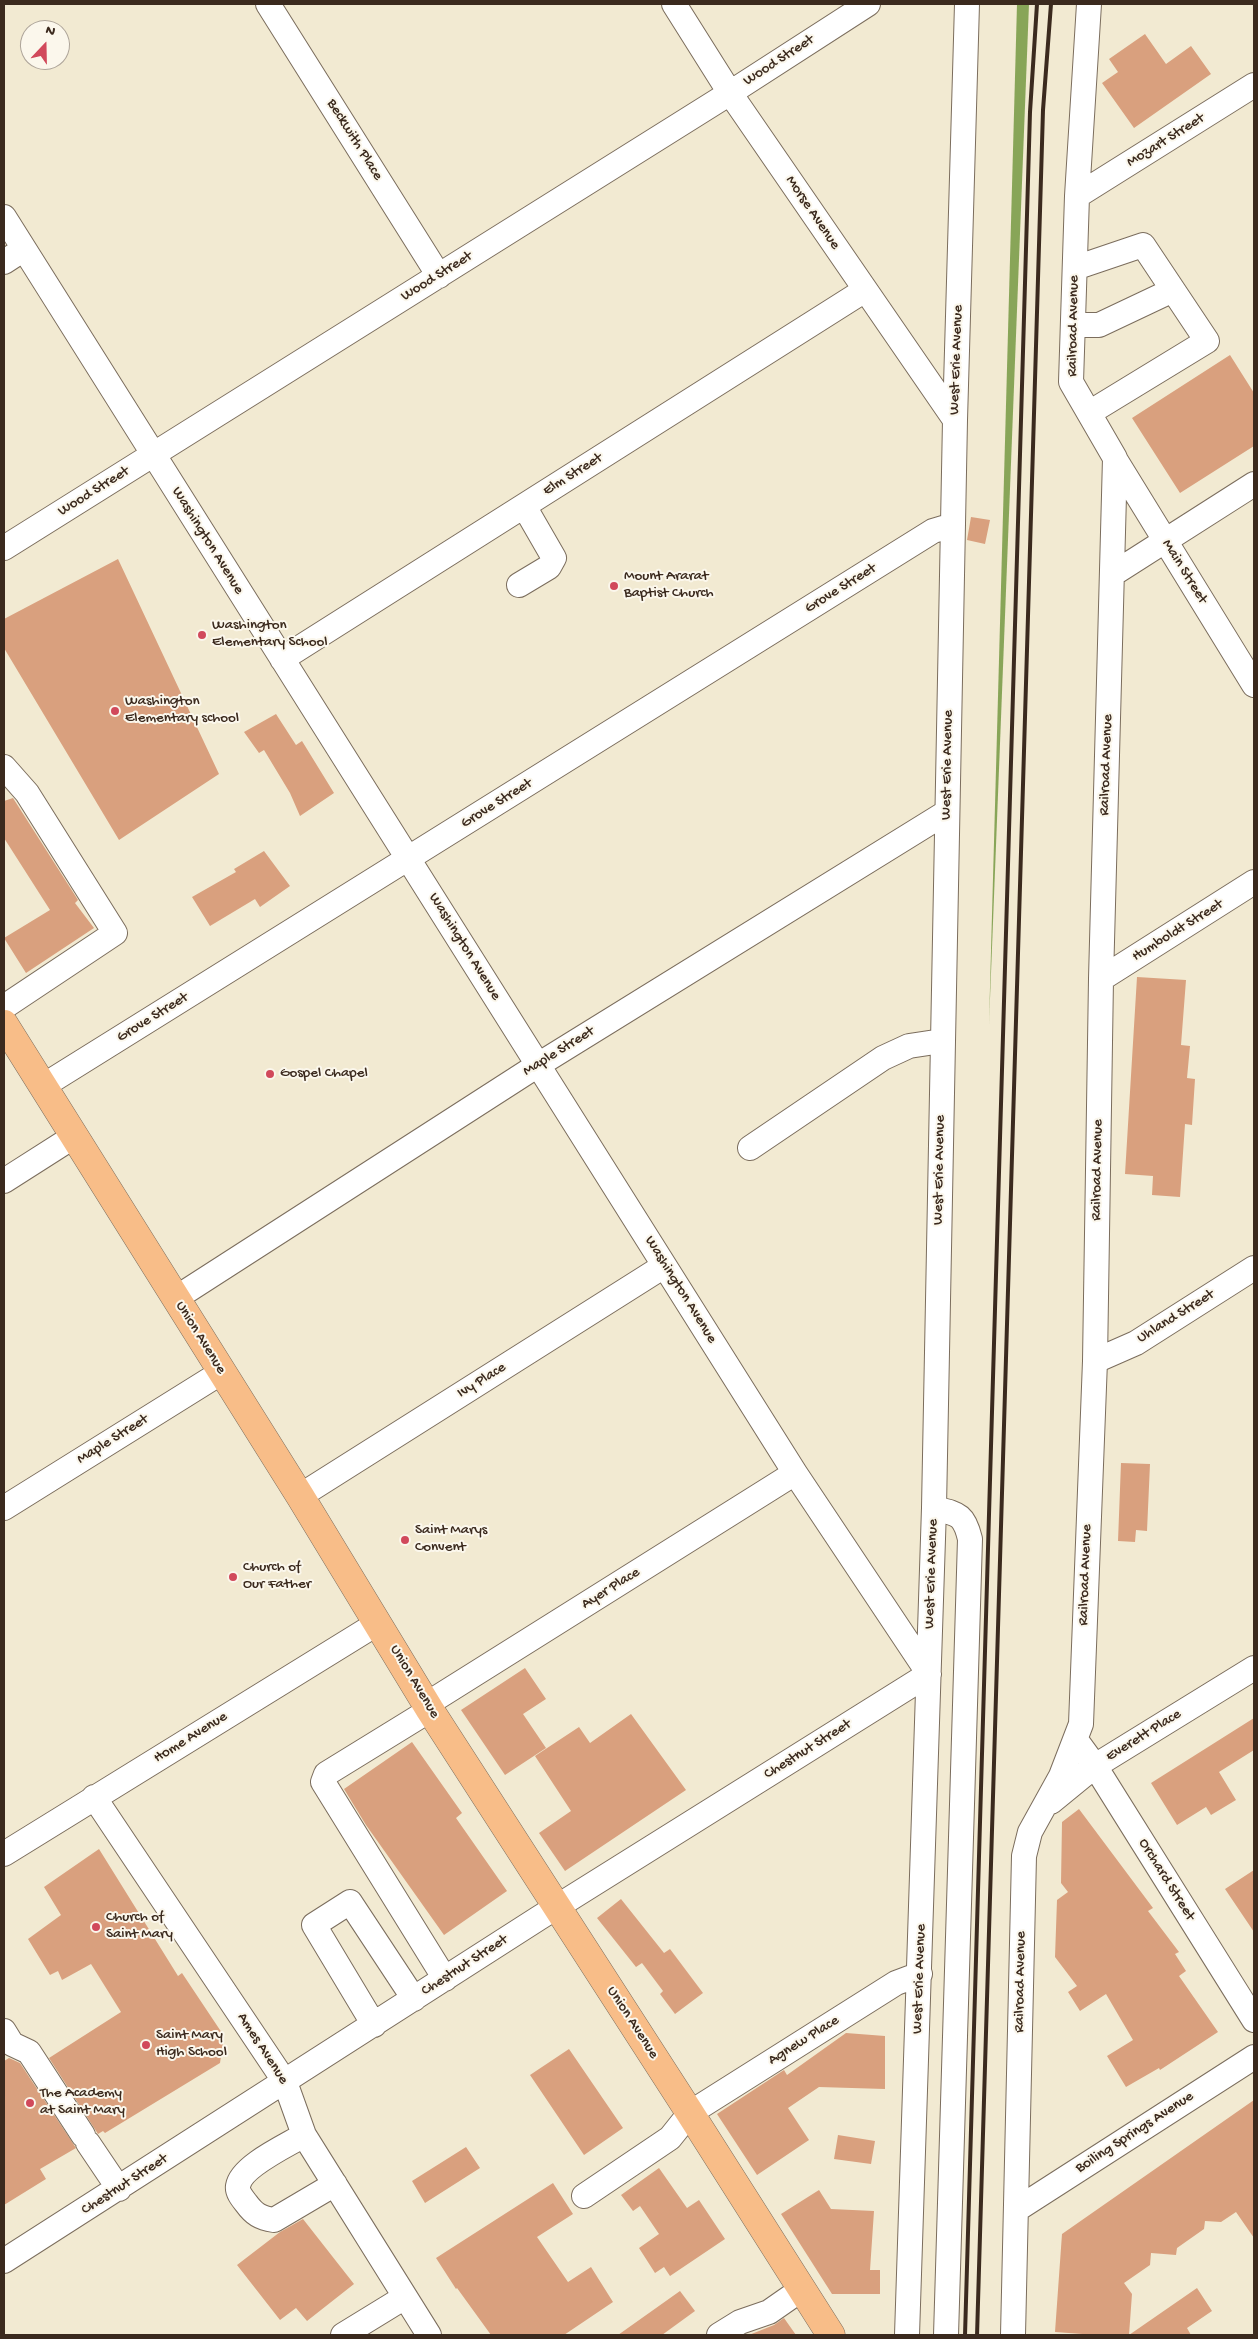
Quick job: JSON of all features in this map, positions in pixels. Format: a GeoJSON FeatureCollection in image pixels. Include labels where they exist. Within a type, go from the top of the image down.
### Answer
{"type":"FeatureCollection","features":[{"type":"Feature","properties":{"kind":"main road","name":"Union Avenue"},"geometry":{"type":"LineString","coordinates":[[4,1024],[300,1496],[428,1707],[831,2335]]}},
{"type":"Feature","properties":{"kind":"street","name":"Beckwith Place"},"geometry":{"type":"LineString","coordinates":[[268,4],[439,276]]}},
{"type":"Feature","properties":{"kind":"street","name":"Morse Avenue"},"geometry":{"type":"LineString","coordinates":[[674,4],[730,93],[955,420]]}},
{"type":"Feature","properties":{"kind":"street","name":"Wood Street"},"geometry":{"type":"LineString","coordinates":[[4,548],[730,93],[868,4]]}},
{"type":"Feature","properties":{"kind":"street","name":"West Erie Avenue"},"geometry":{"type":"LineString","coordinates":[[907,2335],[934,1508],[955,420],[967,4]]}},
{"type":"Feature","properties":{"kind":"street","name":"Railroad Avenue"},"geometry":{"type":"LineString","coordinates":[[1013,2335],[1024,1856],[1030,1832],[1039,1812],[1061,1776],[1081,1724],[1095,1361],[1115,458],[1071,382],[1077,196],[1089,4]]}},
{"type":"Feature","properties":{"kind":"street","name":"Mozart Street"},"geometry":{"type":"LineString","coordinates":[[1077,196],[1254,85]]}},
{"type":"Feature","properties":{"kind":"street","name":"Washington Avenue"},"geometry":{"type":"LineString","coordinates":[[4,217],[795,1473],[929,1674]]}},
{"type":"Feature","properties":{"kind":"street"},"geometry":{"type":"LineString","coordinates":[[1075,268],[1143,245],[1207,341],[1089,413]]}},
{"type":"Feature","properties":{"kind":"street"},"geometry":{"type":"LineString","coordinates":[[4,262],[24,249]]}},
{"type":"Feature","properties":{"kind":"street","name":"Elm Street"},"geometry":{"type":"LineString","coordinates":[[282,659],[865,290]]}},
{"type":"Feature","properties":{"kind":"street"},"geometry":{"type":"LineString","coordinates":[[1073,325],[1100,325],[1174,290]]}},
{"type":"Feature","properties":{"kind":"street","name":"Main Street"},"geometry":{"type":"LineString","coordinates":[[1115,458],[1164,541],[1254,685]]}},
{"type":"Feature","properties":{"kind":"street"},"geometry":{"type":"LineString","coordinates":[[1113,574],[1254,484]]}},
{"type":"Feature","properties":{"kind":"street"},"geometry":{"type":"LineString","coordinates":[[520,585],[549,567],[554,558],[524,506]]}},
{"type":"Feature","properties":{"kind":"street","name":"Grove Street"},"geometry":{"type":"LineString","coordinates":[[43,1086],[933,531],[953,525]]}},
{"type":"Feature","properties":{"kind":"street"},"geometry":{"type":"LineString","coordinates":[[4,767],[27,793],[115,933],[4,1007]]}},
{"type":"Feature","properties":{"kind":"street","name":"Maple Street"},"geometry":{"type":"LineString","coordinates":[[176,1298],[538,1065],[947,812]]}},
{"type":"Feature","properties":{"kind":"street","name":"Humboldt Street"},"geometry":{"type":"LineString","coordinates":[[1102,979],[1254,882]]}},
{"type":"Feature","properties":{"kind":"street"},"geometry":{"type":"LineString","coordinates":[[750,1148],[883,1058],[909,1046],[942,1041]]}},
{"type":"Feature","properties":{"kind":"street"},"geometry":{"type":"LineString","coordinates":[[4,1180],[74,1137]]}},
{"type":"Feature","properties":{"kind":"street","name":"Ivy Place"},"geometry":{"type":"LineString","coordinates":[[300,1496],[664,1266]]}},
{"type":"Feature","properties":{"kind":"street","name":"Uhland Street"},"geometry":{"type":"LineString","coordinates":[[1095,1361],[1136,1343],[1254,1268]]}},
{"type":"Feature","properties":{"kind":"street","name":"Maple Street"},"geometry":{"type":"LineString","coordinates":[[4,1508],[222,1372]]}},
{"type":"Feature","properties":{"kind":"street","name":"Ayer Place"},"geometry":{"type":"LineString","coordinates":[[446,1978],[323,1782],[326,1774],[795,1473]]}},
{"type":"Feature","properties":{"kind":"street"},"geometry":{"type":"LineString","coordinates":[[934,1508],[957,1514],[967,1524],[970,1539],[946,2335]]}},
{"type":"Feature","properties":{"kind":"street","name":"Home Avenue"},"geometry":{"type":"LineString","coordinates":[[4,1854],[378,1623]]}},
{"type":"Feature","properties":{"kind":"street","name":"Everett Place"},"geometry":{"type":"LineString","coordinates":[[1039,1812],[1095,1766],[1254,1668]]}},
{"type":"Feature","properties":{"kind":"street","name":"Chestnut Street"},"geometry":{"type":"LineString","coordinates":[[4,2261],[557,1907],[929,1674]]}},
{"type":"Feature","properties":{"kind":"street","name":"Orchard Street"},"geometry":{"type":"LineString","coordinates":[[1076,1740],[1095,1766],[1254,2020]]}},
{"type":"Feature","properties":{"kind":"street","name":"Ames Avenue"},"geometry":{"type":"LineString","coordinates":[[94,1797],[285,2082],[304,2135],[429,2335]]}},
{"type":"Feature","properties":{"kind":"street"},"geometry":{"type":"LineString","coordinates":[[374,2025],[314,1925],[350,1902],[414,1999]]}},
{"type":"Feature","properties":{"kind":"street","name":"Agnew Place"},"geometry":{"type":"LineString","coordinates":[[584,2196],[670,2138],[690,2113],[896,1983],[920,1974]]}},
{"type":"Feature","properties":{"kind":"street"},"geometry":{"type":"LineString","coordinates":[[4,2031],[12,2044],[29,2052],[119,2189]]}},
{"type":"Feature","properties":{"kind":"street","name":"Boiling Springs Avenue"},"geometry":{"type":"LineString","coordinates":[[1016,2210],[1254,2057]]}},
{"type":"Feature","properties":{"kind":"street"},"geometry":{"type":"LineString","coordinates":[[304,2135],[252,2166],[241,2176],[237,2187],[240,2196],[254,2214],[274,2220],[335,2184]]}},
{"type":"Feature","properties":{"kind":"street"},"geometry":{"type":"LineString","coordinates":[[719,2335],[740,2322],[769,2312],[802,2289]]}},
{"type":"Feature","properties":{"kind":"street"},"geometry":{"type":"LineString","coordinates":[[343,2335],[404,2296]]}},
{"type":"Feature","properties":{"kind":"green space"},"geometry":{"type":"Polygon","coordinates":[[[1017,4],[1029,4],[989,1024],[1017,4]]]}},
{"type":"Feature","properties":{"kind":"building"},"geometry":{"type":"Polygon","coordinates":[[[1145,34],[1166,64],[1191,46],[1211,74],[1134,128],[1102,83],[1118,72],[1109,59],[1145,34]]]}},
{"type":"Feature","properties":{"kind":"building"},"geometry":{"type":"Polygon","coordinates":[[[1230,355],[1254,393],[1254,446],[1180,493],[1132,418],[1230,355]]]}},
{"type":"Feature","properties":{"kind":"building"},"geometry":{"type":"Polygon","coordinates":[[[971,517],[990,520],[985,544],[967,540],[971,517]]]}},
{"type":"Feature","properties":{"kind":"building","name":"Washington Elementary school"},"geometry":{"type":"Polygon","coordinates":[[[118,559],[219,774],[119,840],[4,648],[4,619],[118,559]]]}},
{"type":"Feature","properties":{"kind":"building"},"geometry":{"type":"Polygon","coordinates":[[[276,714],[296,745],[302,741],[334,793],[300,816],[290,793],[264,750],[259,753],[244,732],[276,714]]]}},
{"type":"Feature","properties":{"kind":"building"},"geometry":{"type":"Polygon","coordinates":[[[13,798],[78,900],[75,903],[94,928],[26,973],[4,938],[50,910],[4,838],[4,801],[13,798]]]}},
{"type":"Feature","properties":{"kind":"building"},"geometry":{"type":"Polygon","coordinates":[[[264,851],[290,886],[260,907],[255,899],[210,926],[192,897],[236,872],[234,869],[264,851]]]}},
{"type":"Feature","properties":{"kind":"building"},"geometry":{"type":"Polygon","coordinates":[[[1137,977],[1186,980],[1181,1045],[1190,1046],[1187,1078],[1195,1079],[1192,1125],[1185,1124],[1180,1197],[1152,1195],[1153,1176],[1125,1174],[1137,977]]]}},
{"type":"Feature","properties":{"kind":"building"},"geometry":{"type":"Polygon","coordinates":[[[1121,1463],[1150,1464],[1147,1531],[1136,1530],[1135,1542],[1118,1541],[1121,1463]]]}},
{"type":"Feature","properties":{"kind":"building"},"geometry":{"type":"Polygon","coordinates":[[[525,1668],[546,1699],[523,1714],[546,1748],[505,1775],[461,1710],[525,1668]]]}},
{"type":"Feature","properties":{"kind":"building"},"geometry":{"type":"Polygon","coordinates":[[[631,1714],[686,1790],[565,1871],[539,1833],[571,1811],[535,1756],[579,1727],[590,1743],[631,1714]]]}},
{"type":"Feature","properties":{"kind":"building"},"geometry":{"type":"Polygon","coordinates":[[[1254,1718],[1254,1750],[1219,1772],[1236,1800],[1211,1815],[1206,1807],[1177,1825],[1151,1783],[1254,1718]]]}},
{"type":"Feature","properties":{"kind":"building"},"geometry":{"type":"Polygon","coordinates":[[[412,1742],[462,1813],[456,1818],[507,1891],[444,1935],[366,1825],[344,1789],[412,1742]]]}},
{"type":"Feature","properties":{"kind":"building"},"geometry":{"type":"Polygon","coordinates":[[[1079,1809],[1153,1908],[1148,1911],[1179,1952],[1175,1954],[1186,1971],[1179,1976],[1218,2032],[1160,2070],[1159,2068],[1126,2087],[1107,2056],[1133,2040],[1106,1994],[1080,2011],[1068,1992],[1077,1986],[1055,1957],[1057,1900],[1068,1892],[1061,1883],[1062,1822],[1079,1809]]]}},
{"type":"Feature","properties":{"kind":"building"},"geometry":{"type":"Polygon","coordinates":[[[99,1849],[178,1976],[182,1973],[224,2036],[220,2063],[105,2133],[103,2131],[98,2134],[49,2058],[121,2012],[91,1964],[62,1980],[58,1971],[50,1975],[28,1939],[61,1915],[44,1887],[99,1849]]]}},
{"type":"Feature","properties":{"kind":"building"},"geometry":{"type":"Polygon","coordinates":[[[1254,1870],[1254,1932],[1225,1889],[1254,1870]]]}},
{"type":"Feature","properties":{"kind":"building"},"geometry":{"type":"Polygon","coordinates":[[[621,1899],[664,1953],[670,1949],[703,1993],[675,2014],[660,1994],[663,1991],[642,1963],[636,1967],[597,1918],[621,1899]]]}},
{"type":"Feature","properties":{"kind":"building"},"geometry":{"type":"Polygon","coordinates":[[[846,2033],[885,2036],[885,2089],[819,2087],[788,2108],[809,2140],[757,2175],[717,2114],[784,2070],[787,2075],[846,2033]]]}},
{"type":"Feature","properties":{"kind":"building"},"geometry":{"type":"Polygon","coordinates":[[[569,2049],[623,2128],[584,2155],[530,2075],[569,2049]]]}},
{"type":"Feature","properties":{"kind":"building","name":"The Academy at Saint Mary"},"geometry":{"type":"Polygon","coordinates":[[[9,2058],[20,2063],[76,2148],[40,2169],[46,2179],[4,2205],[4,2061],[9,2058]]]}},
{"type":"Feature","properties":{"kind":"building"},"geometry":{"type":"Polygon","coordinates":[[[1254,2100],[1254,2238],[1236,2212],[1221,2222],[1205,2221],[1204,2229],[1177,2248],[1176,2255],[1151,2253],[1150,2265],[1124,2283],[1132,2294],[1129,2335],[1055,2332],[1062,2234],[1254,2100]]]}},
{"type":"Feature","properties":{"kind":"building"},"geometry":{"type":"Polygon","coordinates":[[[838,2135],[875,2141],[871,2164],[834,2159],[838,2135]]]}},
{"type":"Feature","properties":{"kind":"building"},"geometry":{"type":"Polygon","coordinates":[[[466,2147],[480,2168],[425,2203],[412,2181],[466,2147]]]}},
{"type":"Feature","properties":{"kind":"building"},"geometry":{"type":"Polygon","coordinates":[[[659,2168],[687,2208],[699,2200],[725,2239],[670,2276],[664,2267],[655,2273],[639,2248],[659,2234],[640,2206],[633,2211],[621,2195],[659,2168]]]}},
{"type":"Feature","properties":{"kind":"building"},"geometry":{"type":"Polygon","coordinates":[[[553,2183],[573,2214],[537,2237],[568,2282],[591,2267],[613,2302],[564,2335],[491,2335],[456,2289],[436,2258],[553,2183]]]}},
{"type":"Feature","properties":{"kind":"building"},"geometry":{"type":"Polygon","coordinates":[[[819,2190],[831,2209],[874,2211],[870,2270],[880,2270],[880,2294],[832,2294],[781,2214],[819,2190]]]}},
{"type":"Feature","properties":{"kind":"building"},"geometry":{"type":"Polygon","coordinates":[[[303,2219],[354,2284],[307,2321],[296,2308],[280,2320],[237,2265],[280,2232],[303,2219]]]}},
{"type":"Feature","properties":{"kind":"building"},"geometry":{"type":"Polygon","coordinates":[[[1197,2288],[1212,2311],[1187,2328],[1191,2335],[1129,2335],[1197,2288]]]}},
{"type":"Feature","properties":{"kind":"building"},"geometry":{"type":"Polygon","coordinates":[[[680,2291],[695,2311],[662,2335],[618,2335],[680,2291]]]}},
{"type":"Feature","properties":{"kind":"building"},"geometry":{"type":"Polygon","coordinates":[[[784,2318],[796,2335],[749,2335],[774,2325],[784,2318]]]}},
{"type":"Feature","properties":{"kind":"railway"},"geometry":{"type":"LineString","coordinates":[[965,2335],[1030,112],[1037,4]]}},
{"type":"Feature","properties":{"kind":"railway"},"geometry":{"type":"LineString","coordinates":[[977,2335],[1043,110],[1051,4]]}},
{"type":"Feature","properties":{"kind":"place","name":"Mount Ararat Baptist Church"},"geometry":{"type":"Point","coordinates":[614,586]}},
{"type":"Feature","properties":{"kind":"place","name":"Washington Elementary School"},"geometry":{"type":"Point","coordinates":[202,635]}},
{"type":"Feature","properties":{"kind":"place","name":"Washington Elementary school"},"geometry":{"type":"Point","coordinates":[115,711]}},
{"type":"Feature","properties":{"kind":"place","name":"Gospel Chapel"},"geometry":{"type":"Point","coordinates":[270,1074]}},
{"type":"Feature","properties":{"kind":"place","name":"Saint Marys Convent"},"geometry":{"type":"Point","coordinates":[405,1540]}},
{"type":"Feature","properties":{"kind":"place","name":"Church of Our Father"},"geometry":{"type":"Point","coordinates":[233,1577]}},
{"type":"Feature","properties":{"kind":"place","name":"Church of Saint Mary"},"geometry":{"type":"Point","coordinates":[96,1927]}},
{"type":"Feature","properties":{"kind":"place","name":"Saint Mary High School"},"geometry":{"type":"Point","coordinates":[146,2045]}},
{"type":"Feature","properties":{"kind":"place","name":"The Academy at Saint Mary"},"geometry":{"type":"Point","coordinates":[30,2103]}}]}
